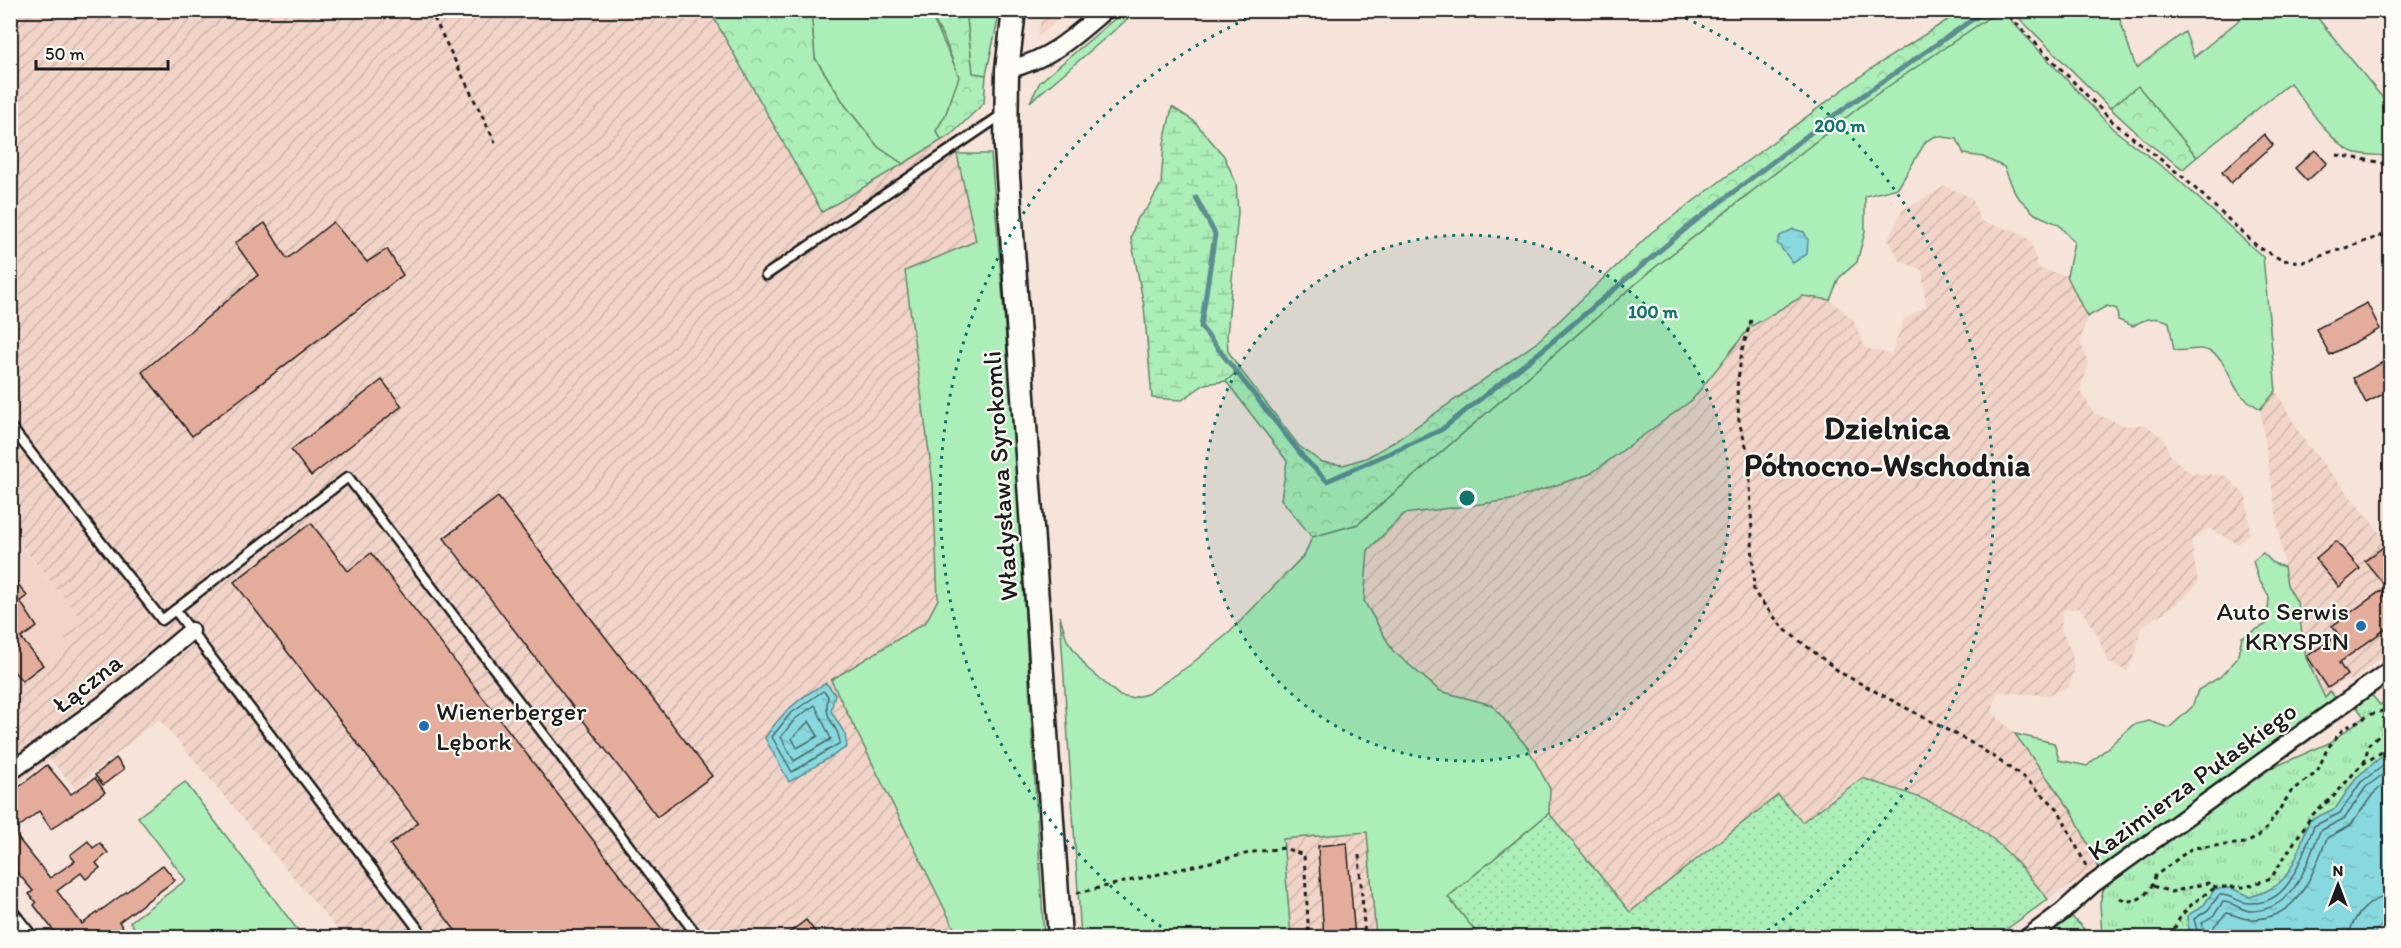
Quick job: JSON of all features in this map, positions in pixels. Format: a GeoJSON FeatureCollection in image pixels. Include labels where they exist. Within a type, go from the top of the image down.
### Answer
{"type":"FeatureCollection","features":[{"type":"Feature","properties":{"kind":"street","name":"Władysława Syrokomli"},"geometry":{"type":"LineString","coordinates":[[1014,10],[1007,70],[1006,112],[1060,938]]}},
{"type":"Feature","properties":{"kind":"street"},"geometry":{"type":"LineString","coordinates":[[1007,70],[1034,63],[1060,49],[1105,10]]}},
{"type":"Feature","properties":{"kind":"street","name":"Łączna"},"geometry":{"type":"LineString","coordinates":[[10,772],[104,704],[191,631]]}},
{"type":"Feature","properties":{"kind":"street","name":"Kazimierza Pułaskiego"},"geometry":{"type":"LineString","coordinates":[[2026,938],[2062,912],[2093,884],[2391,669]]}},
{"type":"Feature","properties":{"kind":"street"},"geometry":{"type":"LineString","coordinates":[[10,919],[25,938]]}},
{"type":"Feature","properties":{"kind":"lane"},"geometry":{"type":"LineString","coordinates":[[766,275],[1006,112]]}},
{"type":"Feature","properties":{"kind":"lane"},"geometry":{"type":"LineString","coordinates":[[10,426],[162,620],[348,477],[699,938]]}},
{"type":"Feature","properties":{"kind":"lane"},"geometry":{"type":"LineString","coordinates":[[175,610],[425,938]]}},
{"type":"Feature","properties":{"kind":"path"},"geometry":{"type":"LineString","coordinates":[[430,10],[497,146]]}},
{"type":"Feature","properties":{"kind":"path"},"geometry":{"type":"LineString","coordinates":[[2003,10],[2114,122],[2183,177],[2258,247],[2282,260],[2303,262],[2391,233]]}},
{"type":"Feature","properties":{"kind":"path"},"geometry":{"type":"LineString","coordinates":[[2337,155],[2391,164]]}},
{"type":"Feature","properties":{"kind":"path"},"geometry":{"type":"LineString","coordinates":[[1751,320],[1742,351],[1737,387],[1739,422],[1749,456],[1755,592],[1783,628],[1840,673],[1979,747],[2026,779],[2058,809],[2082,853],[2093,884]]}},
{"type":"Feature","properties":{"kind":"path"},"geometry":{"type":"LineString","coordinates":[[2120,898],[2127,902],[2134,901],[2153,886],[2154,876],[2192,848],[2246,843],[2256,838],[2266,828],[2291,792],[2317,772],[2327,749],[2343,729],[2372,714],[2391,709]]}},
{"type":"Feature","properties":{"kind":"path"},"geometry":{"type":"LineString","coordinates":[[2364,763],[2369,744],[2391,727]]}},
{"type":"Feature","properties":{"kind":"path"},"geometry":{"type":"LineString","coordinates":[[2153,886],[2171,892],[2208,883],[2216,887],[2246,887],[2271,878],[2312,815],[2334,796],[2364,763],[2391,747]]}},
{"type":"Feature","properties":{"kind":"path"},"geometry":{"type":"LineString","coordinates":[[1057,895],[1089,892],[1159,872],[1284,848],[1304,855],[1309,938]]}},
{"type":"Feature","properties":{"kind":"path"},"geometry":{"type":"LineString","coordinates":[[1359,855],[1365,938]]}},
{"type":"Feature","properties":{"kind":"path"},"geometry":{"type":"LineString","coordinates":[[2172,938],[2176,920],[2181,913],[2216,887]]}},
{"type":"Feature","properties":{"kind":"shaded area"},"geometry":{"type":"Polygon","coordinates":[[[11,11],[710,11],[822,212],[952,134],[977,241],[933,483],[938,600],[926,622],[831,680],[955,931],[945,938],[344,937],[159,719],[75,788],[50,759],[22,782],[11,768],[11,690],[69,645],[63,637],[83,622],[11,533],[11,11]]]}},
{"type":"Feature","properties":{"kind":"shaded area"},"geometry":{"type":"Polygon","coordinates":[[[1043,11],[1069,11],[1037,38],[1043,11]]]}},
{"type":"Feature","properties":{"kind":"shaded area"},"geometry":{"type":"Polygon","coordinates":[[[1945,186],[1972,198],[1980,221],[2018,232],[2031,241],[2038,268],[2067,276],[2087,317],[2080,342],[2089,363],[2080,390],[2094,413],[2126,426],[2145,424],[2164,439],[2171,457],[2191,473],[2226,476],[2246,496],[2250,534],[2238,544],[2208,528],[2191,542],[2198,583],[2185,598],[2140,628],[2137,650],[2127,671],[2109,663],[2097,634],[2080,608],[2063,610],[2061,629],[2072,653],[2074,669],[2069,687],[2047,695],[1998,692],[1992,712],[2015,734],[2073,813],[2099,868],[2048,899],[2013,858],[1977,826],[1925,799],[1862,778],[1801,822],[1778,796],[1630,912],[1549,813],[1550,789],[1463,699],[1440,691],[1393,651],[1364,601],[1368,550],[1404,514],[1448,509],[1692,400],[1750,327],[1803,296],[1830,300],[1853,319],[1865,348],[1891,354],[1904,319],[1926,307],[1922,270],[1900,261],[1888,239],[1903,210],[1945,186]]]}},
{"type":"Feature","properties":{"kind":"shaded area"},"geometry":{"type":"Polygon","coordinates":[[[2276,391],[2303,439],[2390,545],[2390,651],[2352,680],[2343,681],[2330,691],[2325,699],[2306,658],[2297,602],[2287,585],[2260,409],[2276,391]]]}},
{"type":"Feature","properties":{"kind":"shaded area"},"geometry":{"type":"Polygon","coordinates":[[[10,533],[83,622],[69,645],[11,690],[10,533]]]}},
{"type":"Feature","properties":{"kind":"shaded area"},"geometry":{"type":"Polygon","coordinates":[[[1367,832],[1376,937],[1291,937],[1283,839],[1367,832]]]}},
{"type":"Feature","properties":{"kind":"green space"},"geometry":{"type":"Polygon","coordinates":[[[1963,10],[1998,11],[1871,98],[1654,268],[1358,524],[1312,537],[1281,499],[1287,461],[1226,381],[1240,369],[1299,446],[1321,462],[1343,465],[1366,458],[1394,442],[1536,343],[1652,232],[1872,68],[1963,10]]]}},
{"type":"Feature","properties":{"kind":"green space"},"geometry":{"type":"Polygon","coordinates":[[[710,11],[811,11],[815,58],[845,105],[878,147],[903,164],[822,212],[710,11]]]}},
{"type":"Feature","properties":{"kind":"green space"},"geometry":{"type":"Polygon","coordinates":[[[811,11],[929,11],[960,77],[945,116],[936,131],[942,140],[903,164],[878,147],[845,105],[815,58],[811,11]]]}},
{"type":"Feature","properties":{"kind":"green space"},"geometry":{"type":"Polygon","coordinates":[[[929,11],[966,11],[973,73],[986,75],[984,103],[952,134],[942,140],[936,131],[945,116],[959,77],[944,38],[929,11]]]}},
{"type":"Feature","properties":{"kind":"green space"},"geometry":{"type":"Polygon","coordinates":[[[966,11],[1000,11],[986,75],[973,74],[966,11]]]}},
{"type":"Feature","properties":{"kind":"green space"},"geometry":{"type":"Polygon","coordinates":[[[1124,11],[1137,11],[1030,102],[1040,82],[1124,11]]]}},
{"type":"Feature","properties":{"kind":"green space"},"geometry":{"type":"Polygon","coordinates":[[[1998,11],[2002,11],[2113,129],[2173,175],[2263,257],[2276,391],[2260,409],[2240,394],[2224,364],[2216,355],[2202,349],[2174,350],[2169,322],[2151,319],[2133,326],[2118,320],[2117,309],[2107,306],[2087,317],[2067,276],[2074,242],[2058,224],[2035,214],[2016,195],[2004,167],[1983,157],[1964,154],[1957,139],[1936,136],[1926,141],[1898,188],[1865,196],[1865,232],[1857,262],[1839,278],[1830,300],[1803,296],[1750,327],[1692,400],[1590,474],[1511,500],[1404,514],[1368,550],[1364,601],[1393,651],[1440,691],[1492,705],[1528,748],[1550,789],[1549,813],[1448,897],[1481,937],[1376,937],[1367,832],[1283,839],[1291,937],[1081,937],[1060,616],[1067,640],[1087,668],[1120,696],[1131,698],[1147,694],[1190,665],[1230,632],[1305,554],[1312,537],[1358,524],[1654,268],[1871,98],[1998,11]]]}},
{"type":"Feature","properties":{"kind":"green space"},"geometry":{"type":"Polygon","coordinates":[[[2012,11],[2117,11],[2136,68],[2185,32],[2194,57],[2250,11],[2312,11],[2390,107],[2390,157],[2357,153],[2345,148],[2319,122],[2290,83],[2197,157],[2138,87],[2110,108],[2012,11]]]}},
{"type":"Feature","properties":{"kind":"green space"},"geometry":{"type":"Polygon","coordinates":[[[2138,86],[2197,157],[2183,169],[2148,143],[2110,108],[2138,86]]]}},
{"type":"Feature","properties":{"kind":"green space"},"geometry":{"type":"Polygon","coordinates":[[[1172,107],[1194,121],[1224,156],[1236,183],[1238,212],[1227,336],[1228,351],[1240,369],[1226,381],[1205,384],[1182,400],[1152,398],[1144,306],[1131,238],[1136,220],[1148,207],[1161,184],[1164,143],[1172,107]]]}},
{"type":"Feature","properties":{"kind":"green space"},"geometry":{"type":"Polygon","coordinates":[[[957,154],[991,154],[1016,461],[1044,937],[945,937],[955,930],[831,680],[926,622],[938,599],[933,483],[905,271],[976,241],[957,154]]]}},
{"type":"Feature","properties":{"kind":"green space"},"geometry":{"type":"Polygon","coordinates":[[[2263,553],[2273,563],[2284,567],[2287,585],[2297,602],[2306,658],[2325,698],[2330,691],[2341,706],[2194,802],[2099,868],[2073,813],[2015,734],[2054,743],[2059,760],[2087,766],[2133,725],[2149,721],[2169,728],[2192,707],[2198,690],[2220,677],[2237,659],[2242,637],[2267,624],[2269,597],[2258,578],[2253,561],[2263,553]]]}},
{"type":"Feature","properties":{"kind":"green space"},"geometry":{"type":"Polygon","coordinates":[[[2371,694],[2380,705],[2390,698],[2390,755],[2380,758],[2356,778],[2336,808],[2309,821],[2290,869],[2276,886],[2250,897],[2231,888],[2215,889],[2204,905],[2187,916],[2189,930],[2194,937],[2102,938],[2100,903],[2104,887],[2128,865],[2240,782],[2329,743],[2364,717],[2355,705],[2371,694]]]}},
{"type":"Feature","properties":{"kind":"green space"},"geometry":{"type":"Polygon","coordinates":[[[1862,778],[1936,804],[1977,827],[2006,851],[2048,899],[1996,937],[1481,938],[1448,897],[1549,813],[1630,912],[1778,795],[1802,822],[1862,778]]]}},
{"type":"Feature","properties":{"kind":"green space"},"geometry":{"type":"Polygon","coordinates":[[[185,782],[303,937],[141,937],[130,922],[186,880],[138,817],[185,782]]]}},
{"type":"Feature","properties":{"kind":"green space"},"geometry":{"type":"Polygon","coordinates":[[[2069,914],[2084,929],[2072,937],[2038,938],[2069,914]]]}},
{"type":"Feature","properties":{"kind":"water"},"geometry":{"type":"Polygon","coordinates":[[[1793,229],[1804,232],[1808,240],[1807,254],[1793,263],[1777,243],[1780,236],[1793,229]]]}},
{"type":"Feature","properties":{"kind":"water"},"geometry":{"type":"Polygon","coordinates":[[[826,683],[835,694],[831,711],[845,734],[847,747],[789,782],[765,738],[792,706],[826,683]]]}},
{"type":"Feature","properties":{"kind":"water"},"geometry":{"type":"Polygon","coordinates":[[[2390,755],[2390,917],[2370,937],[2194,937],[2189,930],[2187,916],[2204,905],[2215,889],[2231,888],[2250,897],[2276,886],[2290,869],[2309,821],[2336,808],[2356,778],[2380,758],[2390,755]]]}},
{"type":"Feature","properties":{"kind":"building"},"geometry":{"type":"Polygon","coordinates":[[[2264,134],[2273,145],[2231,183],[2222,172],[2264,134]]]}},
{"type":"Feature","properties":{"kind":"building"},"geometry":{"type":"Polygon","coordinates":[[[2315,150],[2327,163],[2307,181],[2295,168],[2315,150]]]}},
{"type":"Feature","properties":{"kind":"building"},"geometry":{"type":"Polygon","coordinates":[[[333,222],[367,262],[387,249],[403,275],[192,436],[142,372],[258,275],[235,243],[265,223],[287,259],[333,222]]]}},
{"type":"Feature","properties":{"kind":"building"},"geometry":{"type":"Polygon","coordinates":[[[2367,303],[2380,329],[2330,355],[2316,329],[2367,303]]]}},
{"type":"Feature","properties":{"kind":"building"},"geometry":{"type":"Polygon","coordinates":[[[2391,358],[2391,390],[2366,403],[2353,378],[2391,358]]]}},
{"type":"Feature","properties":{"kind":"building"},"geometry":{"type":"Polygon","coordinates":[[[382,380],[402,406],[311,476],[291,450],[382,380]]]}},
{"type":"Feature","properties":{"kind":"building"},"geometry":{"type":"Polygon","coordinates":[[[498,497],[712,776],[657,817],[444,538],[498,497]]]}},
{"type":"Feature","properties":{"kind":"building","name":"Wienerberger Lębork"},"geometry":{"type":"Polygon","coordinates":[[[311,523],[348,571],[371,553],[669,938],[461,938],[390,845],[418,823],[234,582],[311,523]]]}},
{"type":"Feature","properties":{"kind":"building"},"geometry":{"type":"Polygon","coordinates":[[[2336,541],[2360,569],[2339,587],[2315,559],[2336,541]]]}},
{"type":"Feature","properties":{"kind":"building"},"geometry":{"type":"Polygon","coordinates":[[[2391,541],[2391,625],[2339,663],[2347,675],[2328,688],[2307,656],[2339,635],[2332,626],[2386,587],[2365,561],[2391,541]]]}},
{"type":"Feature","properties":{"kind":"building"},"geometry":{"type":"Polygon","coordinates":[[[10,573],[27,596],[20,601],[37,627],[21,638],[43,665],[22,681],[10,667],[10,573]]]}},
{"type":"Feature","properties":{"kind":"building"},"geometry":{"type":"Polygon","coordinates":[[[116,758],[124,769],[103,785],[95,775],[116,758]]]}},
{"type":"Feature","properties":{"kind":"building"},"geometry":{"type":"Polygon","coordinates":[[[47,765],[71,794],[95,778],[105,792],[51,829],[39,811],[13,832],[50,878],[75,861],[70,855],[88,841],[93,848],[100,843],[108,853],[96,863],[100,868],[86,879],[81,873],[57,891],[82,924],[163,865],[175,880],[119,922],[130,938],[59,938],[34,905],[36,903],[29,894],[33,891],[10,864],[10,794],[47,765]]]}},
{"type":"Feature","properties":{"kind":"building"},"geometry":{"type":"Polygon","coordinates":[[[1347,843],[1355,938],[1324,938],[1318,846],[1347,843]]]}},
{"type":"Feature","properties":{"kind":"building"},"geometry":{"type":"Polygon","coordinates":[[[806,920],[820,938],[782,938],[806,920]]]}},
{"type":"Feature","properties":{"kind":"waterway"},"geometry":{"type":"LineString","coordinates":[[1196,198],[1215,234],[1201,327],[1304,458],[1327,481],[1441,430],[1540,352],[1689,226],[1826,121],[1986,10]]}},
{"type":"Feature","properties":{"kind":"place","name":"Auto Serwis KRYSPIN"},"geometry":{"type":"Point","coordinates":[2361,626]}},
{"type":"Feature","properties":{"kind":"place","name":"Wienerberger Lębork"},"geometry":{"type":"Point","coordinates":[424,726]}},
{"type":"Feature","properties":{"kind":"district","name":"Dzielnica Północno-Wschodnia"},"geometry":{"type":"Point","coordinates":[1887,446]}}]}
